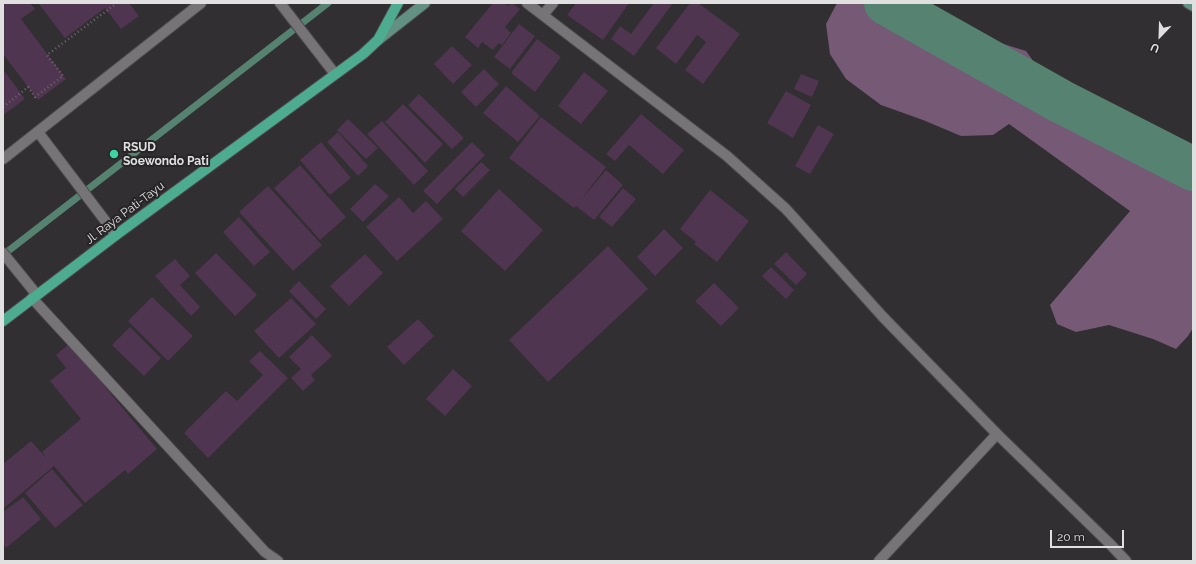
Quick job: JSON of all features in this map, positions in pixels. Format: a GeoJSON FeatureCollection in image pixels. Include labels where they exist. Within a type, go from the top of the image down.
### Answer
{"type":"FeatureCollection","features":[{"type":"Feature","properties":{"kind":"main road"},"geometry":{"type":"LineString","coordinates":[[378,40],[398,3]]}},
{"type":"Feature","properties":{"kind":"main road"},"geometry":{"type":"LineString","coordinates":[[378,40],[425,3]]}},
{"type":"Feature","properties":{"kind":"main road"},"geometry":{"type":"LineString","coordinates":[[1188,3],[1193,6]]}},
{"type":"Feature","properties":{"kind":"main road","name":"Jl. Raya Pati-Tayu"},"geometry":{"type":"LineString","coordinates":[[3,322],[116,234],[336,74],[378,40]]}},
{"type":"Feature","properties":{"kind":"street"},"geometry":{"type":"LineString","coordinates":[[3,159],[201,3]]}},
{"type":"Feature","properties":{"kind":"street"},"geometry":{"type":"LineString","coordinates":[[280,3],[336,74]]}},
{"type":"Feature","properties":{"kind":"street"},"geometry":{"type":"LineString","coordinates":[[527,3],[727,156],[786,209],[883,317],[997,434],[1126,561]]}},
{"type":"Feature","properties":{"kind":"street"},"geometry":{"type":"LineString","coordinates":[[543,15],[553,3]]}},
{"type":"Feature","properties":{"kind":"street"},"geometry":{"type":"LineString","coordinates":[[38,132],[116,234]]}},
{"type":"Feature","properties":{"kind":"street"},"geometry":{"type":"LineString","coordinates":[[3,253],[35,297],[265,552],[278,561]]}},
{"type":"Feature","properties":{"kind":"street"},"geometry":{"type":"LineString","coordinates":[[879,561],[997,434]]}},
{"type":"Feature","properties":{"kind":"path"},"geometry":{"type":"LineString","coordinates":[[3,107],[28,88],[35,97],[63,76],[47,55],[117,3]]}},
{"type":"Feature","properties":{"kind":"shaded area"},"geometry":{"type":"Polygon","coordinates":[[[837,3],[912,3],[978,36],[1026,51],[1078,123],[1152,164],[1193,170],[1193,328],[1176,349],[1153,339],[1109,325],[1076,332],[1057,324],[1050,305],[1130,211],[1009,124],[993,135],[961,136],[881,105],[846,79],[830,54],[826,24],[837,3]]]}},
{"type":"Feature","properties":{"kind":"building"},"geometry":{"type":"Polygon","coordinates":[[[3,3],[30,3],[35,9],[21,19],[66,79],[38,100],[3,54],[3,3]]]}},
{"type":"Feature","properties":{"kind":"building"},"geometry":{"type":"Polygon","coordinates":[[[38,3],[129,3],[139,16],[121,29],[105,8],[65,38],[38,3]]]}},
{"type":"Feature","properties":{"kind":"building"},"geometry":{"type":"Polygon","coordinates":[[[493,3],[504,3],[508,6],[512,3],[520,9],[505,27],[511,33],[502,45],[499,43],[493,50],[482,42],[478,48],[465,37],[493,3]]]}},
{"type":"Feature","properties":{"kind":"building"},"geometry":{"type":"Polygon","coordinates":[[[576,3],[629,3],[603,40],[567,15],[576,3]]]}},
{"type":"Feature","properties":{"kind":"building"},"geometry":{"type":"Polygon","coordinates":[[[654,3],[673,3],[634,56],[611,39],[620,26],[631,34],[654,3]]]}},
{"type":"Feature","properties":{"kind":"building"},"geometry":{"type":"Polygon","coordinates":[[[690,3],[698,3],[740,34],[703,84],[685,70],[706,42],[697,35],[676,64],[656,48],[690,3]]]}},
{"type":"Feature","properties":{"kind":"building"},"geometry":{"type":"Polygon","coordinates":[[[519,24],[535,36],[510,69],[494,57],[519,24]]]}},
{"type":"Feature","properties":{"kind":"building"},"geometry":{"type":"Polygon","coordinates":[[[537,39],[561,57],[535,92],[511,73],[537,39]]]}},
{"type":"Feature","properties":{"kind":"building"},"geometry":{"type":"Polygon","coordinates":[[[452,46],[472,65],[453,84],[434,64],[452,46]]]}},
{"type":"Feature","properties":{"kind":"building"},"geometry":{"type":"Polygon","coordinates":[[[484,69],[499,84],[476,107],[461,92],[484,69]]]}},
{"type":"Feature","properties":{"kind":"building"},"geometry":{"type":"Polygon","coordinates":[[[5,72],[25,99],[3,115],[3,74],[5,72]]]}},
{"type":"Feature","properties":{"kind":"building"},"geometry":{"type":"Polygon","coordinates":[[[584,72],[608,91],[581,124],[558,106],[584,72]]]}},
{"type":"Feature","properties":{"kind":"building"},"geometry":{"type":"Polygon","coordinates":[[[801,74],[819,81],[812,97],[794,89],[801,74]]]}},
{"type":"Feature","properties":{"kind":"building"},"geometry":{"type":"Polygon","coordinates":[[[506,86],[540,116],[518,142],[483,113],[506,86]]]}},
{"type":"Feature","properties":{"kind":"building"},"geometry":{"type":"Polygon","coordinates":[[[786,91],[811,105],[793,138],[767,123],[786,91]]]}},
{"type":"Feature","properties":{"kind":"building"},"geometry":{"type":"Polygon","coordinates":[[[419,94],[464,138],[452,149],[408,105],[419,94]]]}},
{"type":"Feature","properties":{"kind":"building"},"geometry":{"type":"Polygon","coordinates":[[[403,104],[443,144],[425,163],[385,122],[403,104]]]}},
{"type":"Feature","properties":{"kind":"building"},"geometry":{"type":"Polygon","coordinates":[[[641,114],[684,150],[663,174],[629,145],[615,161],[606,154],[641,114]]]}},
{"type":"Feature","properties":{"kind":"building"},"geometry":{"type":"Polygon","coordinates":[[[541,117],[606,167],[580,201],[606,170],[623,185],[594,220],[576,206],[574,208],[509,158],[541,117]]]}},
{"type":"Feature","properties":{"kind":"building"},"geometry":{"type":"Polygon","coordinates":[[[348,119],[378,148],[366,159],[337,130],[348,119]]]}},
{"type":"Feature","properties":{"kind":"building"},"geometry":{"type":"Polygon","coordinates":[[[382,121],[428,171],[414,185],[367,134],[382,121]]]}},
{"type":"Feature","properties":{"kind":"building"},"geometry":{"type":"Polygon","coordinates":[[[818,125],[834,134],[810,174],[795,166],[818,125]]]}},
{"type":"Feature","properties":{"kind":"building"},"geometry":{"type":"Polygon","coordinates":[[[338,132],[368,166],[358,176],[327,142],[338,132]]]}},
{"type":"Feature","properties":{"kind":"building"},"geometry":{"type":"Polygon","coordinates":[[[321,142],[351,178],[330,195],[300,160],[321,142]]]}},
{"type":"Feature","properties":{"kind":"building"},"geometry":{"type":"Polygon","coordinates":[[[472,142],[485,155],[437,204],[423,191],[472,142]]]}},
{"type":"Feature","properties":{"kind":"building"},"geometry":{"type":"Polygon","coordinates":[[[481,162],[490,170],[463,197],[455,189],[481,162]]]}},
{"type":"Feature","properties":{"kind":"building"},"geometry":{"type":"Polygon","coordinates":[[[300,165],[346,217],[320,240],[274,188],[300,165]]]}},
{"type":"Feature","properties":{"kind":"building"},"geometry":{"type":"Polygon","coordinates":[[[375,184],[389,196],[363,222],[350,209],[375,184]]]}},
{"type":"Feature","properties":{"kind":"building"},"geometry":{"type":"Polygon","coordinates":[[[268,186],[322,245],[293,271],[239,212],[268,186]]]}},
{"type":"Feature","properties":{"kind":"building"},"geometry":{"type":"Polygon","coordinates":[[[623,188],[636,199],[612,227],[599,217],[623,188]]]}},
{"type":"Feature","properties":{"kind":"building"},"geometry":{"type":"Polygon","coordinates":[[[499,189],[543,230],[505,271],[461,231],[499,189]]]}},
{"type":"Feature","properties":{"kind":"building"},"geometry":{"type":"Polygon","coordinates":[[[710,190],[749,221],[717,262],[694,244],[696,242],[680,229],[710,190]]]}},
{"type":"Feature","properties":{"kind":"building"},"geometry":{"type":"Polygon","coordinates":[[[399,197],[413,213],[426,201],[443,219],[397,261],[366,227],[399,197]]]}},
{"type":"Feature","properties":{"kind":"building"},"geometry":{"type":"Polygon","coordinates":[[[239,217],[270,252],[254,266],[223,232],[239,217]]]}},
{"type":"Feature","properties":{"kind":"building"},"geometry":{"type":"Polygon","coordinates":[[[664,229],[683,248],[655,276],[637,257],[664,229]]]}},
{"type":"Feature","properties":{"kind":"building"},"geometry":{"type":"Polygon","coordinates":[[[608,246],[648,289],[548,382],[509,340],[608,246]]]}},
{"type":"Feature","properties":{"kind":"building"},"geometry":{"type":"Polygon","coordinates":[[[786,252],[807,274],[796,285],[774,264],[786,252]]]}},
{"type":"Feature","properties":{"kind":"building"},"geometry":{"type":"Polygon","coordinates":[[[216,253],[257,295],[235,316],[195,273],[216,253]]]}},
{"type":"Feature","properties":{"kind":"building"},"geometry":{"type":"Polygon","coordinates":[[[365,254],[383,273],[349,306],[330,286],[365,254]]]}},
{"type":"Feature","properties":{"kind":"building"},"geometry":{"type":"Polygon","coordinates":[[[175,259],[190,276],[180,285],[200,307],[191,316],[155,276],[175,259]]]}},
{"type":"Feature","properties":{"kind":"building"},"geometry":{"type":"Polygon","coordinates":[[[771,267],[794,290],[786,299],[762,276],[771,267]]]}},
{"type":"Feature","properties":{"kind":"building"},"geometry":{"type":"Polygon","coordinates":[[[299,281],[326,309],[316,319],[289,291],[299,281]]]}},
{"type":"Feature","properties":{"kind":"building"},"geometry":{"type":"Polygon","coordinates":[[[714,283],[739,308],[721,326],[695,301],[714,283]]]}},
{"type":"Feature","properties":{"kind":"building"},"geometry":{"type":"Polygon","coordinates":[[[152,297],[193,336],[168,361],[128,321],[152,297]]]}},
{"type":"Feature","properties":{"kind":"building"},"geometry":{"type":"Polygon","coordinates":[[[291,298],[316,324],[279,358],[254,331],[291,298]]]}},
{"type":"Feature","properties":{"kind":"building"},"geometry":{"type":"Polygon","coordinates":[[[418,319],[434,336],[404,365],[387,347],[418,319]]]}},
{"type":"Feature","properties":{"kind":"building"},"geometry":{"type":"Polygon","coordinates":[[[130,327],[161,358],[144,376],[112,345],[130,327]]]}},
{"type":"Feature","properties":{"kind":"building"},"geometry":{"type":"Polygon","coordinates":[[[312,335],[332,356],[311,375],[315,380],[303,391],[291,378],[301,369],[289,357],[312,335]]]}},
{"type":"Feature","properties":{"kind":"building"},"geometry":{"type":"Polygon","coordinates":[[[69,344],[157,449],[128,474],[125,470],[85,503],[54,466],[3,509],[3,464],[31,441],[47,459],[42,452],[81,419],[50,381],[66,368],[56,355],[69,344]]]}},
{"type":"Feature","properties":{"kind":"building"},"geometry":{"type":"Polygon","coordinates":[[[260,351],[288,378],[208,458],[184,433],[226,391],[237,401],[263,375],[249,361],[260,351]]]}},
{"type":"Feature","properties":{"kind":"building"},"geometry":{"type":"Polygon","coordinates":[[[453,369],[472,386],[445,416],[426,399],[453,369]]]}},
{"type":"Feature","properties":{"kind":"building"},"geometry":{"type":"Polygon","coordinates":[[[52,469],[83,505],[55,528],[25,493],[52,469]]]}},
{"type":"Feature","properties":{"kind":"building"},"geometry":{"type":"Polygon","coordinates":[[[23,497],[41,519],[6,548],[3,544],[3,512],[23,497]]]}},
{"type":"Feature","properties":{"kind":"waterway"},"geometry":{"type":"LineString","coordinates":[[3,255],[328,3]]}},
{"type":"Feature","properties":{"kind":"waterway"},"geometry":{"type":"LineString","coordinates":[[886,3],[1060,101],[1193,169]]}},
{"type":"Feature","properties":{"kind":"place","name":"RSUD Soewondo Pati"},"geometry":{"type":"Point","coordinates":[114,154]}}]}
